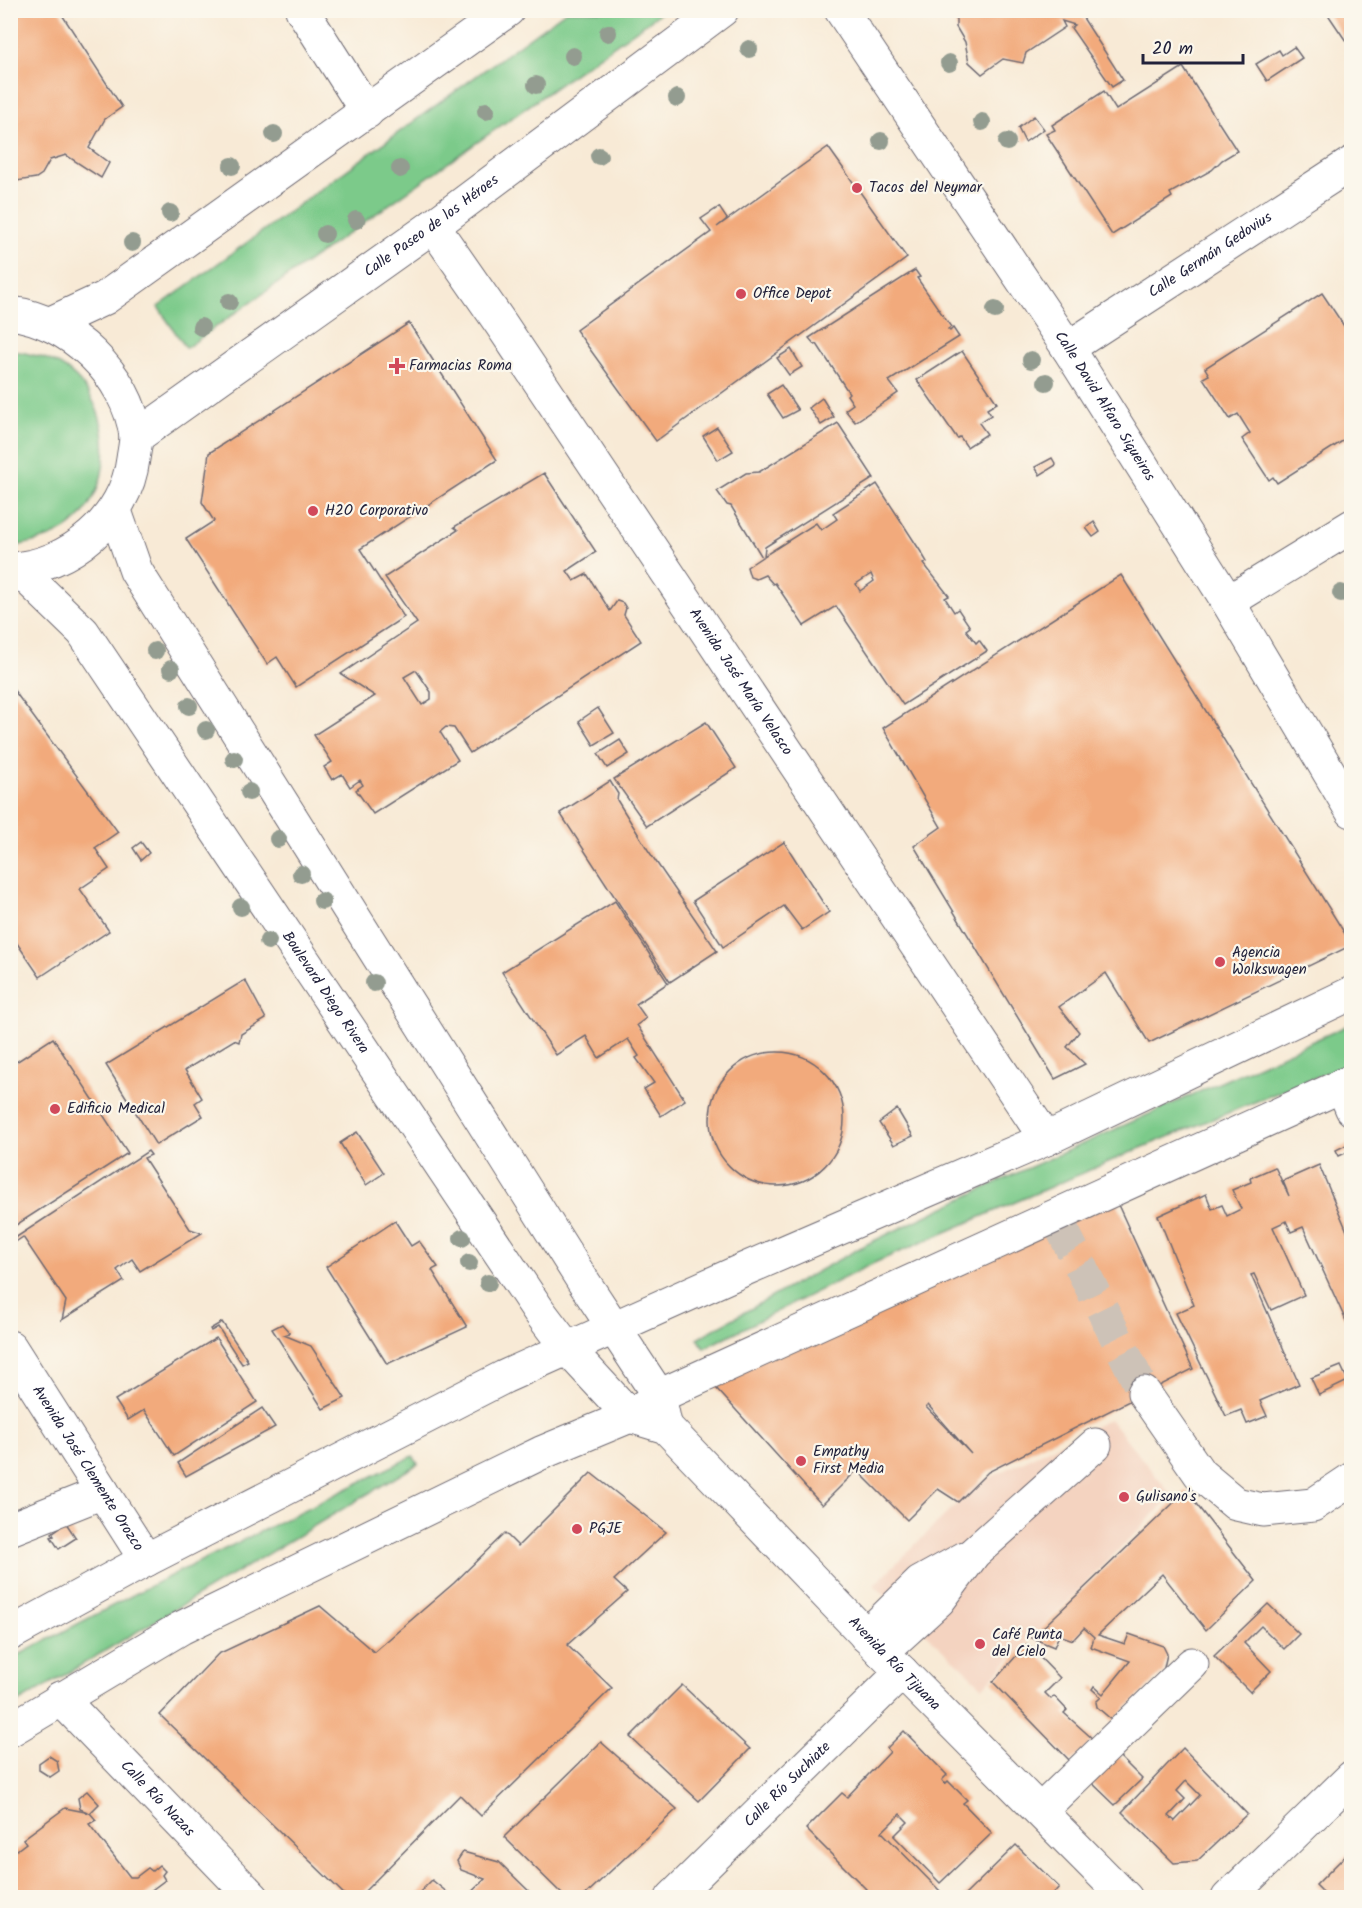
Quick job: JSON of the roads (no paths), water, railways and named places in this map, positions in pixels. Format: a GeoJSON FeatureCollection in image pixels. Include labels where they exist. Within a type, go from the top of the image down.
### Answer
{"type":"FeatureCollection","features":[{"type":"Feature","properties":{"kind":"street"},"geometry":{"type":"LineString","coordinates":[[302,10],[367,112]]}},
{"type":"Feature","properties":{"kind":"street"},"geometry":{"type":"LineString","coordinates":[[51,323],[105,298],[508,10]]}},
{"type":"Feature","properties":{"kind":"street","name":"Calle Paseo de los Héroes"},"geometry":{"type":"LineString","coordinates":[[136,437],[433,226],[722,10]]}},
{"type":"Feature","properties":{"kind":"street","name":"Calle David Alfaro Siqueiros"},"geometry":{"type":"LineString","coordinates":[[841,10],[1068,348],[1228,602],[1352,811]]}},
{"type":"Feature","properties":{"kind":"street","name":"Calle Germán Gedovius"},"geometry":{"type":"LineString","coordinates":[[1068,348],[1352,163]]}},
{"type":"Feature","properties":{"kind":"street","name":"Avenida José María Velasco"},"geometry":{"type":"LineString","coordinates":[[433,226],[501,324],[1046,1139]]}},
{"type":"Feature","properties":{"kind":"street"},"geometry":{"type":"LineString","coordinates":[[10,313],[31,315],[51,323],[83,346],[106,369],[125,401],[136,437],[131,474],[115,511],[90,539],[55,560],[14,569]]}},
{"type":"Feature","properties":{"kind":"street"},"geometry":{"type":"LineString","coordinates":[[115,511],[136,571],[583,1281],[615,1326],[662,1412]]}},
{"type":"Feature","properties":{"kind":"street"},"geometry":{"type":"LineString","coordinates":[[1228,602],[1352,526]]}},
{"type":"Feature","properties":{"kind":"street","name":"Boulevard Diego Rivera"},"geometry":{"type":"LineString","coordinates":[[14,569],[83,632],[539,1311],[567,1348],[630,1416]]}},
{"type":"Feature","properties":{"kind":"street"},"geometry":{"type":"LineString","coordinates":[[10,1634],[146,1560],[362,1448],[567,1348],[1046,1139],[1352,993]]}},
{"type":"Feature","properties":{"kind":"street"},"geometry":{"type":"LineString","coordinates":[[10,1730],[60,1698],[181,1628],[541,1453],[630,1416],[662,1412],[1057,1219],[1348,1092]]}},
{"type":"Feature","properties":{"kind":"street","name":"Avenida José Clemente Orozco"},"geometry":{"type":"LineString","coordinates":[[10,1347],[146,1560]]}},
{"type":"Feature","properties":{"kind":"street"},"geometry":{"type":"LineString","coordinates":[[1144,1393],[1200,1474],[1236,1504],[1263,1510],[1312,1504],[1352,1479]]}},
{"type":"Feature","properties":{"kind":"street","name":"Avenida Río Tijuana"},"geometry":{"type":"LineString","coordinates":[[662,1412],[883,1653],[1126,1898]]}},
{"type":"Feature","properties":{"kind":"street","name":"Calle Río Suchiate"},"geometry":{"type":"LineString","coordinates":[[672,1898],[883,1653],[920,1583],[974,1553],[1095,1445]]}},
{"type":"Feature","properties":{"kind":"street"},"geometry":{"type":"LineString","coordinates":[[10,1529],[103,1492]]}},
{"type":"Feature","properties":{"kind":"street"},"geometry":{"type":"LineString","coordinates":[[1041,1810],[1192,1664]]}},
{"type":"Feature","properties":{"kind":"street","name":"Calle Río Nazas"},"geometry":{"type":"LineString","coordinates":[[60,1698],[253,1898]]}},
{"type":"Feature","properties":{"kind":"street"},"geometry":{"type":"LineString","coordinates":[[1228,1898],[1352,1778]]}},
{"type":"Feature","properties":{"kind":"tunnel"},"geometry":{"type":"LineString","coordinates":[[1058,1221],[1144,1393]]}},
{"type":"Feature","properties":{"kind":"place","name":"Tacos del Neymar"},"geometry":{"type":"Point","coordinates":[857,188]}},
{"type":"Feature","properties":{"kind":"place","name":"Office Depot"},"geometry":{"type":"Point","coordinates":[741,294]}},
{"type":"Feature","properties":{"kind":"place","name":"Farmacias Roma"},"geometry":{"type":"Point","coordinates":[397,366]}},
{"type":"Feature","properties":{"kind":"place","name":"H2O Corporativo"},"geometry":{"type":"Point","coordinates":[313,511]}},
{"type":"Feature","properties":{"kind":"place","name":"Agencia Wolkswagen"},"geometry":{"type":"Point","coordinates":[1220,962]}},
{"type":"Feature","properties":{"kind":"place","name":"Edificio Medical"},"geometry":{"type":"Point","coordinates":[55,1109]}},
{"type":"Feature","properties":{"kind":"place","name":"Empathy First Media"},"geometry":{"type":"Point","coordinates":[801,1461]}},
{"type":"Feature","properties":{"kind":"place","name":"Gulisano's"},"geometry":{"type":"Point","coordinates":[1124,1497]}},
{"type":"Feature","properties":{"kind":"place","name":"PGJE"},"geometry":{"type":"Point","coordinates":[577,1529]}},
{"type":"Feature","properties":{"kind":"place","name":"Café Punta del Cielo"},"geometry":{"type":"Point","coordinates":[980,1644]}}]}
